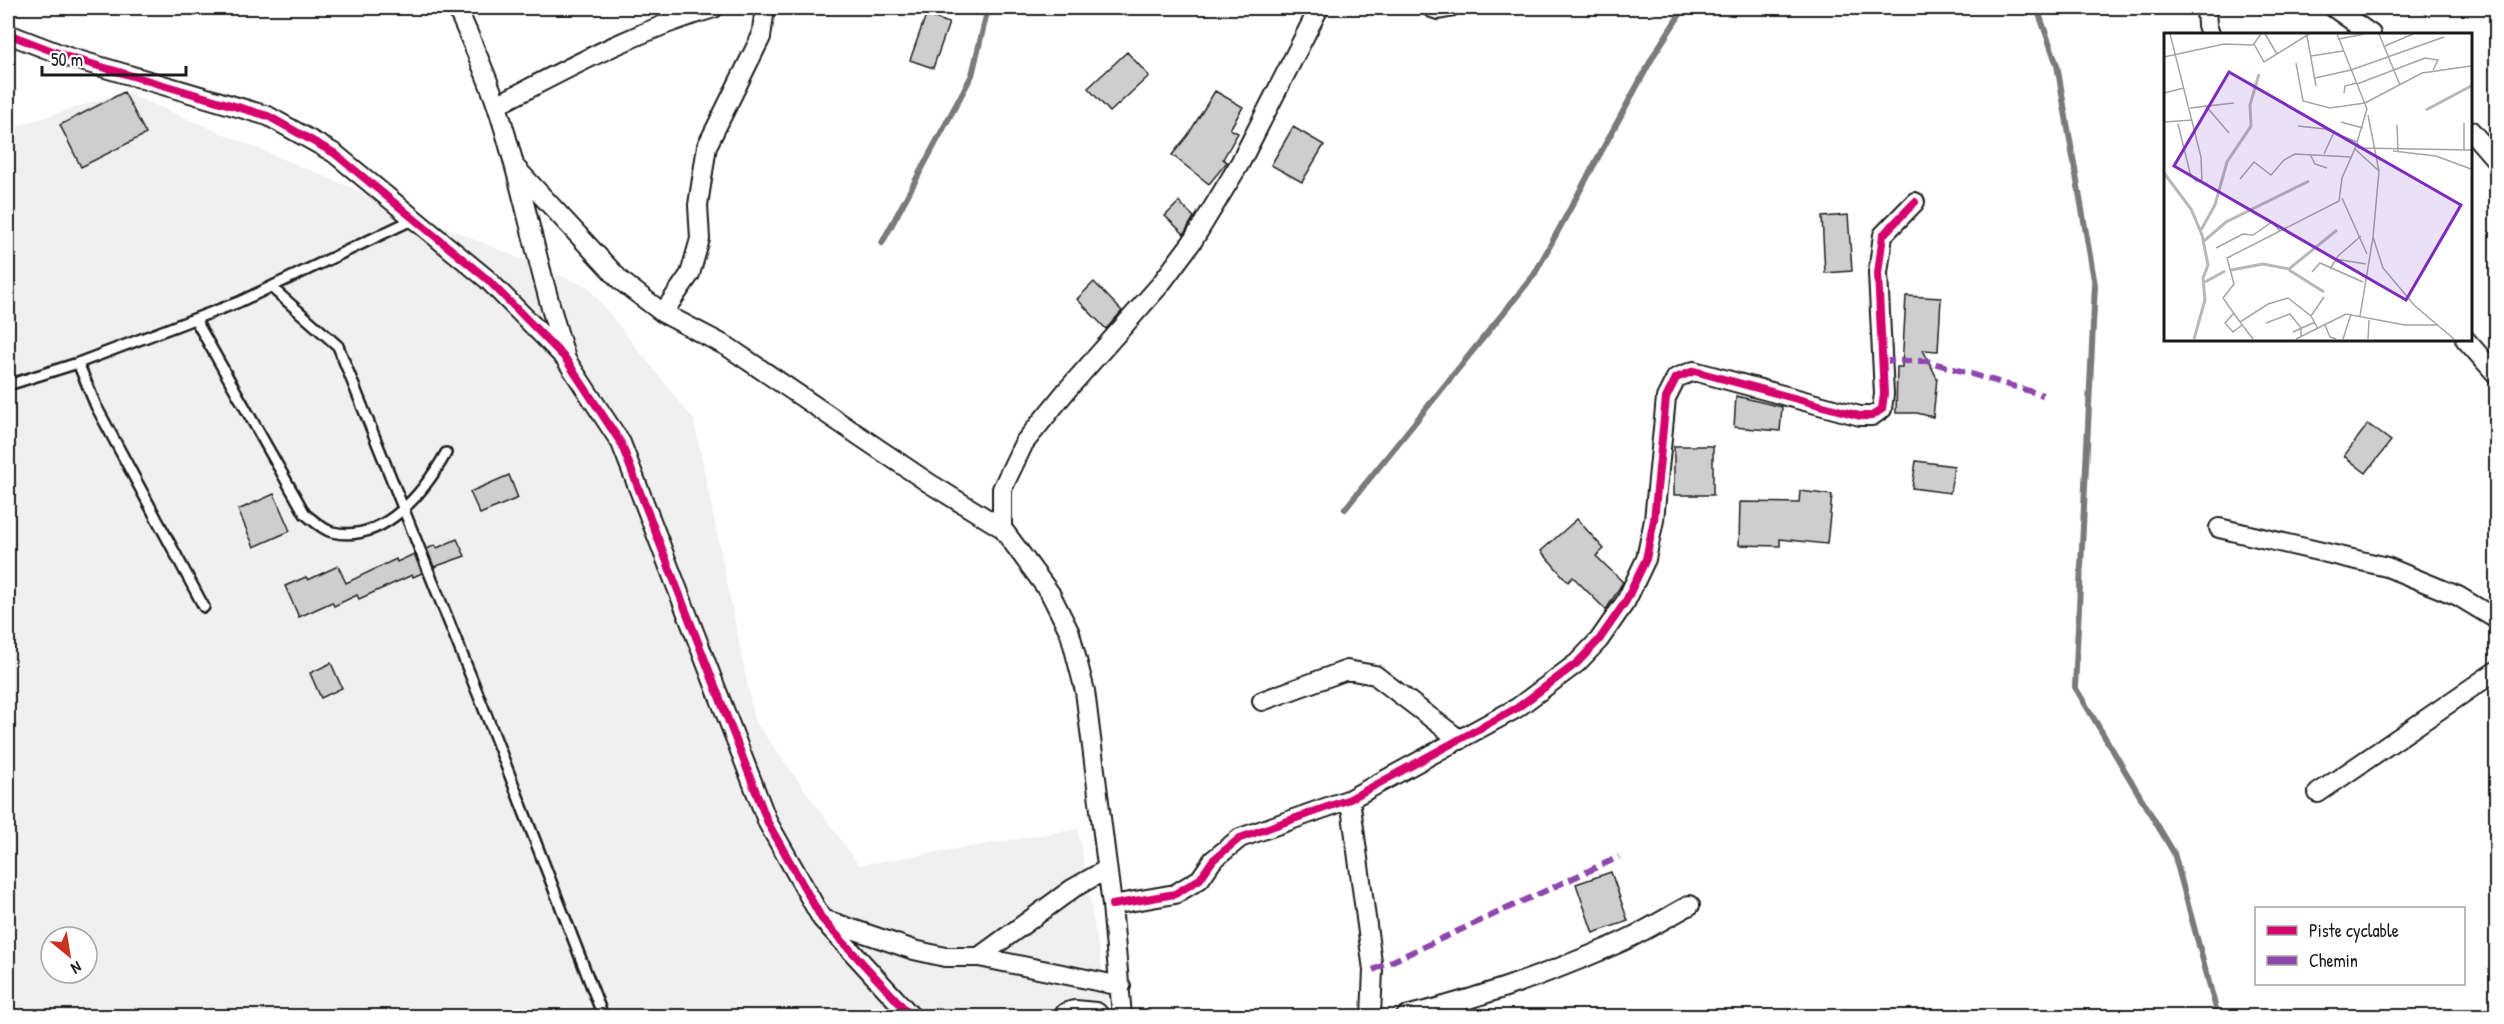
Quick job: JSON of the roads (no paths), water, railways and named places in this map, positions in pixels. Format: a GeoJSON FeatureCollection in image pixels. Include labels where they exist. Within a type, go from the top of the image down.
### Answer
{"type":"FeatureCollection","features":[{"type":"Feature","properties":{"kind":"street"},"geometry":{"type":"LineString","coordinates":[[458,8],[496,105],[536,247],[549,308],[566,358]]}},
{"type":"Feature","properties":{"kind":"street"},"geometry":{"type":"LineString","coordinates":[[496,105],[624,41],[686,16],[714,8]]}},
{"type":"Feature","properties":{"kind":"street"},"geometry":{"type":"LineString","coordinates":[[663,313],[690,274],[700,239],[698,205],[707,146],[761,37],[765,8]]}},
{"type":"Feature","properties":{"kind":"street"},"geometry":{"type":"LineString","coordinates":[[1002,528],[1002,489],[1024,444],[1067,390],[1160,285],[1192,242],[1240,163],[1319,8]]}},
{"type":"Feature","properties":{"kind":"street"},"geometry":{"type":"LineString","coordinates":[[1432,8],[1438,10],[1449,8]]}},
{"type":"Feature","properties":{"kind":"street"},"geometry":{"type":"LineString","coordinates":[[2206,8],[2210,33]]}},
{"type":"Feature","properties":{"kind":"street"},"geometry":{"type":"LineString","coordinates":[[2334,8],[2370,33]]}},
{"type":"Feature","properties":{"kind":"street"},"geometry":{"type":"LineString","coordinates":[[8,34],[68,57],[268,116],[334,153],[487,279],[566,358],[621,443],[768,823],[822,919],[911,1017]]}},
{"type":"Feature","properties":{"kind":"street"},"geometry":{"type":"LineString","coordinates":[[2471,132],[2496,160]]}},
{"type":"Feature","properties":{"kind":"street"},"geometry":{"type":"LineString","coordinates":[[515,167],[576,236],[621,281],[663,313],[728,347],[929,483],[1002,528],[1050,594],[1070,633],[1085,691],[1112,905],[1122,1017]]}},
{"type":"Feature","properties":{"kind":"street"},"geometry":{"type":"LineString","coordinates":[[1112,905],[1175,894],[1200,879],[1213,860],[1240,838],[1350,800],[1517,708],[1577,663],[1599,640],[1626,601],[1646,559],[1660,472],[1666,398],[1676,378],[1694,371],[1860,416],[1872,416],[1882,409],[1884,394],[1878,273],[1884,235],[1915,202]]}},
{"type":"Feature","properties":{"kind":"street"},"geometry":{"type":"LineString","coordinates":[[2466,340],[2496,374]]}},
{"type":"Feature","properties":{"kind":"street"},"geometry":{"type":"LineString","coordinates":[[2219,528],[2387,567],[2458,596],[2496,619]]}},
{"type":"Feature","properties":{"kind":"street"},"geometry":{"type":"LineString","coordinates":[[1262,701],[1347,670],[1375,675],[1460,740]]}},
{"type":"Feature","properties":{"kind":"street"},"geometry":{"type":"LineString","coordinates":[[2318,793],[2496,670]]}},
{"type":"Feature","properties":{"kind":"street"},"geometry":{"type":"LineString","coordinates":[[1350,800],[1373,970],[1371,1017]]}},
{"type":"Feature","properties":{"kind":"street"},"geometry":{"type":"LineString","coordinates":[[979,957],[1072,889],[1107,869]]}},
{"type":"Feature","properties":{"kind":"street"},"geometry":{"type":"LineString","coordinates":[[1406,1017],[1453,1005],[1614,946],[1690,905]]}},
{"type":"Feature","properties":{"kind":"street"},"geometry":{"type":"LineString","coordinates":[[822,919],[914,951],[945,957],[979,957],[1121,986]]}},
{"type":"Feature","properties":{"kind":"street"},"geometry":{"type":"LineString","coordinates":[[1068,1017],[1075,1014],[1095,1017]]}},
{"type":"Feature","properties":{"kind":"lane"},"geometry":{"type":"LineString","coordinates":[[8,385],[78,363],[239,302],[414,219]]}},
{"type":"Feature","properties":{"kind":"lane"},"geometry":{"type":"LineString","coordinates":[[271,287],[338,346],[603,1017]]}},
{"type":"Feature","properties":{"kind":"lane"},"geometry":{"type":"LineString","coordinates":[[195,319],[305,514],[330,532],[360,534],[397,515],[429,483],[446,453]]}},
{"type":"Feature","properties":{"kind":"lane"},"geometry":{"type":"LineString","coordinates":[[78,363],[96,406],[204,607]]}},
{"type":"Feature","properties":{"kind":"waterway"},"geometry":{"type":"LineString","coordinates":[[882,243],[972,75],[988,8]]}},
{"type":"Feature","properties":{"kind":"waterway"},"geometry":{"type":"LineString","coordinates":[[1345,509],[1534,275],[1655,53],[1684,8]]}},
{"type":"Feature","properties":{"kind":"waterway"},"geometry":{"type":"LineString","coordinates":[[2037,8],[2057,65],[2095,285],[2075,687],[2174,853],[2218,1016]]}}]}
